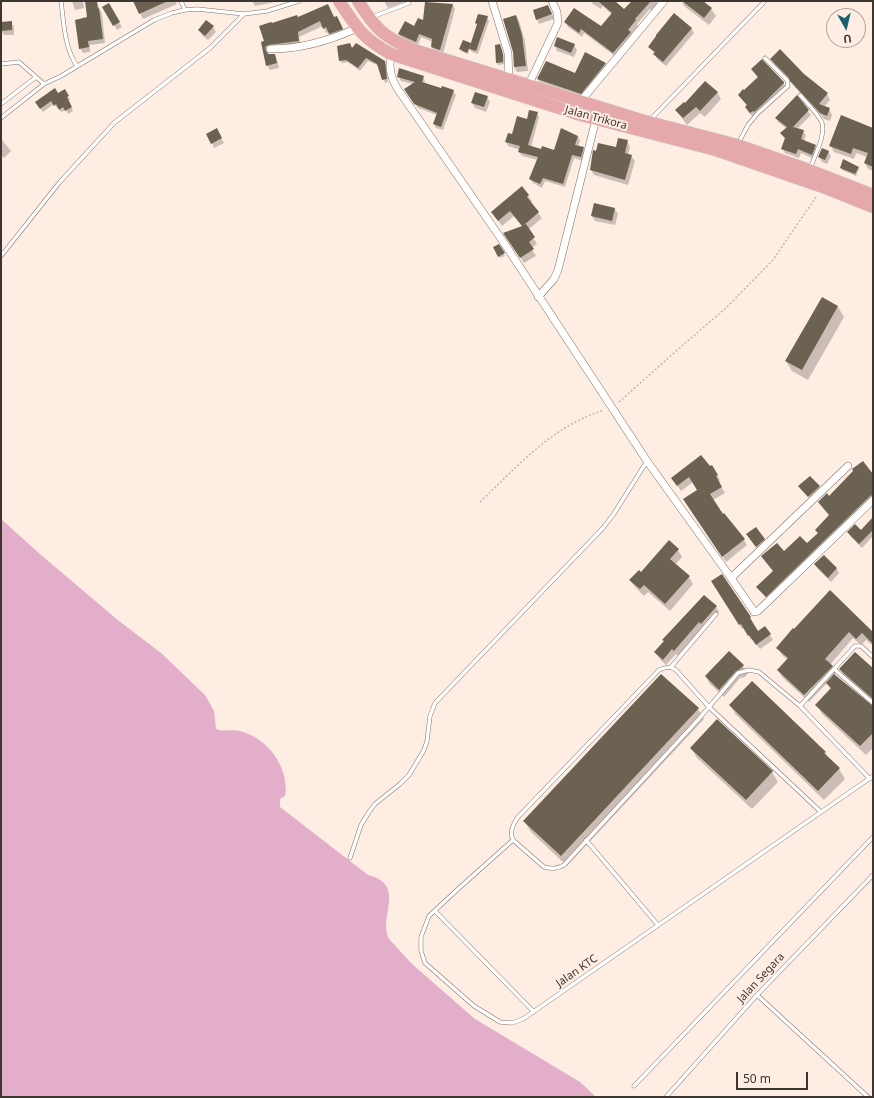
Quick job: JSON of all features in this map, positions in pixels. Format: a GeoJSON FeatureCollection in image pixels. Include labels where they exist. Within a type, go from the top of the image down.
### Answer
{"type":"FeatureCollection","features":[{"type":"Feature","properties":{"kind":"main road","name":"Jalan Trikora"},"geometry":{"type":"LineString","coordinates":[[339,1],[365,38],[391,54],[508,86],[529,86],[580,102],[644,126],[823,187],[873,207]]}},
{"type":"Feature","properties":{"kind":"main road","name":"Jalan Trikora"},"geometry":{"type":"LineString","coordinates":[[358,1],[377,28],[400,44],[508,86],[522,96],[596,119],[644,126],[737,145],[809,170],[873,195]]}},
{"type":"Feature","properties":{"kind":"street"},"geometry":{"type":"LineString","coordinates":[[492,1],[508,54],[508,86]]}},
{"type":"Feature","properties":{"kind":"street"},"geometry":{"type":"LineString","coordinates":[[522,96],[529,86],[558,24],[557,12],[552,1]]}},
{"type":"Feature","properties":{"kind":"street"},"geometry":{"type":"LineString","coordinates":[[580,102],[664,1]]}},
{"type":"Feature","properties":{"kind":"street"},"geometry":{"type":"LineString","coordinates":[[270,49],[287,49],[307,46],[340,36],[357,28]]}},
{"type":"Feature","properties":{"kind":"street"},"geometry":{"type":"LineString","coordinates":[[391,54],[389,65],[393,80],[647,461],[754,612],[758,611],[873,500]]}},
{"type":"Feature","properties":{"kind":"street"},"geometry":{"type":"LineString","coordinates":[[538,297],[554,279],[558,270],[596,119]]}},
{"type":"Feature","properties":{"kind":"street"},"geometry":{"type":"LineString","coordinates":[[731,578],[848,466]]}},
{"type":"Feature","properties":{"kind":"lane"},"geometry":{"type":"LineString","coordinates":[[61,1],[67,44],[70,53],[78,66]]}},
{"type":"Feature","properties":{"kind":"lane"},"geometry":{"type":"LineString","coordinates":[[181,1],[185,10]]}},
{"type":"Feature","properties":{"kind":"lane"},"geometry":{"type":"LineString","coordinates":[[1,118],[44,84],[61,76],[154,20],[185,10],[197,9],[244,14],[267,11],[299,1]]}},
{"type":"Feature","properties":{"kind":"lane"},"geometry":{"type":"LineString","coordinates":[[644,126],[765,1]]}},
{"type":"Feature","properties":{"kind":"lane"},"geometry":{"type":"LineString","coordinates":[[369,18],[409,3]]}},
{"type":"Feature","properties":{"kind":"lane"},"geometry":{"type":"LineString","coordinates":[[1,256],[59,183],[114,123],[210,48],[244,14]]}},
{"type":"Feature","properties":{"kind":"lane"},"geometry":{"type":"LineString","coordinates":[[737,145],[748,125],[758,113],[788,86],[787,80],[765,58]]}},
{"type":"Feature","properties":{"kind":"lane"},"geometry":{"type":"LineString","coordinates":[[1,64],[19,62],[44,84]]}},
{"type":"Feature","properties":{"kind":"lane"},"geometry":{"type":"LineString","coordinates":[[1,104],[36,77]]}},
{"type":"Feature","properties":{"kind":"lane"},"geometry":{"type":"LineString","coordinates":[[800,95],[822,122],[823,130],[809,170]]}},
{"type":"Feature","properties":{"kind":"lane"},"geometry":{"type":"LineString","coordinates":[[350,858],[361,826],[368,812],[375,804],[409,775],[424,750],[427,741],[430,716],[435,703],[603,528],[647,461]]}},
{"type":"Feature","properties":{"kind":"lane"},"geometry":{"type":"LineString","coordinates":[[671,667],[716,614]]}},
{"type":"Feature","properties":{"kind":"lane"},"geometry":{"type":"LineString","coordinates":[[800,706],[855,646],[861,646],[873,657]]}},
{"type":"Feature","properties":{"kind":"lane"},"geometry":{"type":"LineString","coordinates":[[821,812],[709,707],[676,670],[671,667],[667,667],[659,670],[518,817],[511,828],[511,834],[513,840],[544,867],[551,869],[564,865],[709,707],[738,673],[749,670],[759,672],[800,706],[872,777]]}},
{"type":"Feature","properties":{"kind":"lane"},"geometry":{"type":"LineString","coordinates":[[834,669],[873,702]]}},
{"type":"Feature","properties":{"kind":"lane","name":"Jalan KTC"},"geometry":{"type":"LineString","coordinates":[[513,840],[429,916],[421,937],[421,951],[425,963],[474,1006],[500,1022],[512,1023],[524,1019],[872,777]]}},
{"type":"Feature","properties":{"kind":"lane"},"geometry":{"type":"LineString","coordinates":[[634,1086],[873,837]]}},
{"type":"Feature","properties":{"kind":"lane"},"geometry":{"type":"LineString","coordinates":[[586,840],[658,925]]}},
{"type":"Feature","properties":{"kind":"lane","name":"Jalan Segara"},"geometry":{"type":"LineString","coordinates":[[666,1097],[757,995],[873,875]]}},
{"type":"Feature","properties":{"kind":"lane"},"geometry":{"type":"LineString","coordinates":[[435,911],[534,1012]]}},
{"type":"Feature","properties":{"kind":"lane"},"geometry":{"type":"LineString","coordinates":[[757,995],[868,1097]]}},
{"type":"Feature","properties":{"kind":"path"},"geometry":{"type":"LineString","coordinates":[[480,502],[541,444],[562,429],[585,416],[613,408],[683,344],[726,308],[773,260],[823,187]]}},
{"type":"Feature","properties":{"kind":"shaded area"},"geometry":{"type":"Polygon","coordinates":[[[1,519],[119,621],[161,653],[205,695],[214,711],[216,729],[240,731],[256,738],[270,749],[280,763],[285,780],[286,794],[280,799],[280,807],[368,875],[380,880],[386,886],[389,894],[387,930],[389,939],[412,964],[475,1019],[580,1082],[596,1097],[1,1097],[1,519]]]}},
{"type":"Feature","properties":{"kind":"building"},"geometry":{"type":"Polygon","coordinates":[[[85,1],[97,1],[103,39],[88,41],[89,47],[79,49],[75,20],[87,17],[85,1]]]}},
{"type":"Feature","properties":{"kind":"building"},"geometry":{"type":"Polygon","coordinates":[[[133,1],[168,1],[139,14],[133,1]]]}},
{"type":"Feature","properties":{"kind":"building"},"geometry":{"type":"Polygon","coordinates":[[[598,1],[615,1],[624,9],[632,1],[651,1],[635,19],[636,20],[628,30],[631,32],[613,53],[581,29],[579,33],[564,22],[574,8],[601,26],[612,13],[598,1]]]}},
{"type":"Feature","properties":{"kind":"building"},"geometry":{"type":"Polygon","coordinates":[[[682,1],[703,1],[712,8],[704,18],[682,1]]]}},
{"type":"Feature","properties":{"kind":"building"},"geometry":{"type":"Polygon","coordinates":[[[425,2],[453,4],[440,50],[431,47],[432,39],[419,34],[416,42],[398,34],[405,21],[414,26],[418,18],[423,20],[425,2]]]}},
{"type":"Feature","properties":{"kind":"building"},"geometry":{"type":"Polygon","coordinates":[[[109,3],[120,22],[113,26],[102,7],[109,3]]]}},
{"type":"Feature","properties":{"kind":"building"},"geometry":{"type":"Polygon","coordinates":[[[328,4],[334,17],[337,16],[343,29],[329,34],[326,27],[323,29],[320,21],[298,32],[299,41],[268,45],[265,47],[266,51],[268,54],[275,54],[277,63],[266,66],[261,42],[264,41],[259,26],[297,15],[298,17],[328,4]]]}},
{"type":"Feature","properties":{"kind":"building"},"geometry":{"type":"Polygon","coordinates":[[[548,5],[552,14],[536,20],[533,10],[548,5]]]}},
{"type":"Feature","properties":{"kind":"building"},"geometry":{"type":"Polygon","coordinates":[[[674,13],[692,28],[663,62],[653,54],[655,52],[648,47],[674,13]]]}},
{"type":"Feature","properties":{"kind":"building"},"geometry":{"type":"Polygon","coordinates":[[[478,14],[488,16],[476,51],[469,49],[477,24],[475,23],[478,14]]]}},
{"type":"Feature","properties":{"kind":"building"},"geometry":{"type":"Polygon","coordinates":[[[516,15],[522,35],[526,66],[514,67],[513,52],[503,19],[516,15]]]}},
{"type":"Feature","properties":{"kind":"building"},"geometry":{"type":"Polygon","coordinates":[[[206,20],[214,26],[205,36],[198,30],[206,20]]]}},
{"type":"Feature","properties":{"kind":"building"},"geometry":{"type":"Polygon","coordinates":[[[12,21],[12,30],[1,31],[1,22],[12,21]]]}},
{"type":"Feature","properties":{"kind":"building"},"geometry":{"type":"Polygon","coordinates":[[[557,37],[575,44],[571,53],[554,46],[557,37]]]}},
{"type":"Feature","properties":{"kind":"building"},"geometry":{"type":"Polygon","coordinates":[[[463,40],[471,43],[467,53],[459,49],[463,40]]]}},
{"type":"Feature","properties":{"kind":"building"},"geometry":{"type":"Polygon","coordinates":[[[350,43],[352,48],[356,43],[385,61],[387,79],[382,80],[377,64],[366,58],[358,68],[346,60],[339,61],[337,46],[350,43]]]}},
{"type":"Feature","properties":{"kind":"building"},"geometry":{"type":"Polygon","coordinates":[[[500,44],[503,54],[503,62],[496,63],[495,45],[500,44]]]}},
{"type":"Feature","properties":{"kind":"building"},"geometry":{"type":"Polygon","coordinates":[[[780,49],[804,74],[828,93],[819,104],[830,108],[827,116],[820,113],[770,59],[780,49]]]}},
{"type":"Feature","properties":{"kind":"building"},"geometry":{"type":"Polygon","coordinates":[[[585,52],[606,63],[581,94],[537,79],[546,61],[575,73],[585,52]]]}},
{"type":"Feature","properties":{"kind":"building"},"geometry":{"type":"Polygon","coordinates":[[[762,59],[784,83],[754,112],[753,111],[750,113],[745,107],[747,105],[738,95],[758,77],[751,69],[762,59]]]}},
{"type":"Feature","properties":{"kind":"building"},"geometry":{"type":"Polygon","coordinates":[[[399,68],[424,76],[422,82],[441,88],[442,86],[454,90],[441,127],[433,124],[437,113],[414,104],[404,89],[415,82],[397,77],[399,68]]]}},
{"type":"Feature","properties":{"kind":"building"},"geometry":{"type":"Polygon","coordinates":[[[705,81],[718,92],[700,111],[696,107],[683,118],[675,110],[684,102],[685,103],[705,81]]]}},
{"type":"Feature","properties":{"kind":"building"},"geometry":{"type":"Polygon","coordinates":[[[55,88],[58,93],[65,89],[72,107],[65,111],[63,107],[59,110],[56,104],[54,106],[51,101],[40,109],[35,102],[55,88]]]}},
{"type":"Feature","properties":{"kind":"building"},"geometry":{"type":"Polygon","coordinates":[[[475,92],[488,96],[484,107],[471,103],[475,92]]]}},
{"type":"Feature","properties":{"kind":"building"},"geometry":{"type":"Polygon","coordinates":[[[797,95],[809,110],[793,127],[804,130],[801,139],[816,145],[812,155],[798,149],[796,154],[781,149],[785,138],[780,133],[787,127],[775,118],[797,95]]]}},
{"type":"Feature","properties":{"kind":"building"},"geometry":{"type":"Polygon","coordinates":[[[529,110],[538,112],[528,145],[541,149],[542,146],[554,150],[561,128],[578,136],[575,145],[584,147],[581,157],[572,155],[563,184],[543,178],[540,184],[529,179],[538,157],[518,152],[520,146],[505,142],[508,133],[512,134],[517,116],[527,119],[529,110]]]}},
{"type":"Feature","properties":{"kind":"building"},"geometry":{"type":"Polygon","coordinates":[[[841,115],[873,128],[873,167],[864,163],[868,153],[853,148],[851,154],[829,146],[841,115]]]}},
{"type":"Feature","properties":{"kind":"building"},"geometry":{"type":"Polygon","coordinates":[[[217,128],[222,138],[211,144],[206,134],[217,128]]]}},
{"type":"Feature","properties":{"kind":"building"},"geometry":{"type":"Polygon","coordinates":[[[618,138],[628,140],[625,153],[632,155],[625,180],[590,170],[593,150],[596,151],[598,143],[616,147],[618,138]]]}},
{"type":"Feature","properties":{"kind":"building"},"geometry":{"type":"Polygon","coordinates":[[[822,148],[829,151],[825,160],[818,157],[822,148]]]}},
{"type":"Feature","properties":{"kind":"building"},"geometry":{"type":"Polygon","coordinates":[[[843,159],[859,167],[855,174],[840,168],[843,159]]]}},
{"type":"Feature","properties":{"kind":"building"},"geometry":{"type":"Polygon","coordinates":[[[522,186],[529,195],[527,197],[539,212],[524,225],[526,224],[535,237],[529,242],[534,249],[520,258],[503,233],[522,226],[510,211],[498,221],[491,212],[522,186]]]}},
{"type":"Feature","properties":{"kind":"building"},"geometry":{"type":"Polygon","coordinates":[[[594,203],[615,208],[612,221],[591,216],[594,203]]]}},
{"type":"Feature","properties":{"kind":"building"},"geometry":{"type":"Polygon","coordinates":[[[499,244],[505,253],[498,257],[493,247],[499,244]]]}},
{"type":"Feature","properties":{"kind":"building"},"geometry":{"type":"Polygon","coordinates":[[[822,297],[838,306],[802,370],[785,361],[822,297]]]}},
{"type":"Feature","properties":{"kind":"building"},"geometry":{"type":"Polygon","coordinates":[[[701,455],[710,466],[712,465],[718,475],[716,476],[722,487],[710,494],[723,514],[724,513],[745,539],[722,557],[683,499],[697,490],[689,477],[677,486],[671,478],[701,455]]]}},
{"type":"Feature","properties":{"kind":"building"},"geometry":{"type":"Polygon","coordinates":[[[863,461],[873,474],[873,495],[870,496],[766,597],[756,587],[773,571],[761,556],[777,543],[784,551],[800,536],[807,543],[818,533],[815,530],[829,515],[818,502],[827,493],[829,496],[853,471],[852,469],[863,461]]]}},
{"type":"Feature","properties":{"kind":"building"},"geometry":{"type":"Polygon","coordinates":[[[810,476],[820,486],[808,497],[798,486],[810,476]]]}},
{"type":"Feature","properties":{"kind":"building"},"geometry":{"type":"Polygon","coordinates":[[[873,517],[873,530],[859,544],[847,532],[855,524],[861,530],[873,517]]]}},
{"type":"Feature","properties":{"kind":"building"},"geometry":{"type":"Polygon","coordinates":[[[756,527],[765,539],[756,547],[746,534],[756,527]]]}},
{"type":"Feature","properties":{"kind":"building"},"geometry":{"type":"Polygon","coordinates":[[[669,540],[679,549],[670,559],[690,576],[665,604],[644,585],[640,589],[629,580],[639,570],[641,572],[669,540]]]}},
{"type":"Feature","properties":{"kind":"building"},"geometry":{"type":"Polygon","coordinates":[[[824,555],[837,568],[828,578],[814,564],[824,555]]]}},
{"type":"Feature","properties":{"kind":"building"},"geometry":{"type":"Polygon","coordinates":[[[722,574],[751,617],[750,618],[758,631],[765,626],[771,634],[756,645],[749,635],[748,636],[741,624],[739,625],[711,581],[722,574]]]}},
{"type":"Feature","properties":{"kind":"building"},"geometry":{"type":"Polygon","coordinates":[[[830,590],[873,632],[873,644],[862,633],[856,639],[849,632],[825,659],[833,666],[804,695],[777,670],[788,658],[776,648],[830,590]]]}},
{"type":"Feature","properties":{"kind":"building"},"geometry":{"type":"Polygon","coordinates":[[[704,595],[717,606],[701,624],[699,622],[674,651],[672,649],[663,660],[654,652],[664,641],[662,640],[704,595]]]}},
{"type":"Feature","properties":{"kind":"building"},"geometry":{"type":"Polygon","coordinates":[[[729,651],[744,665],[736,671],[719,690],[705,676],[729,651]]]}},
{"type":"Feature","properties":{"kind":"building"},"geometry":{"type":"Polygon","coordinates":[[[855,652],[873,668],[873,699],[839,669],[855,652]]]}},
{"type":"Feature","properties":{"kind":"building"},"geometry":{"type":"Polygon","coordinates":[[[661,674],[699,708],[561,856],[523,821],[661,674]]]}},
{"type":"Feature","properties":{"kind":"building"},"geometry":{"type":"Polygon","coordinates":[[[834,674],[873,706],[873,733],[860,746],[815,705],[831,688],[826,683],[834,674]]]}},
{"type":"Feature","properties":{"kind":"building"},"geometry":{"type":"Polygon","coordinates":[[[752,681],[826,752],[824,753],[840,768],[818,791],[729,705],[752,681]]]}},
{"type":"Feature","properties":{"kind":"building"},"geometry":{"type":"Polygon","coordinates":[[[717,719],[773,771],[746,800],[690,748],[717,719]]]}}]}
